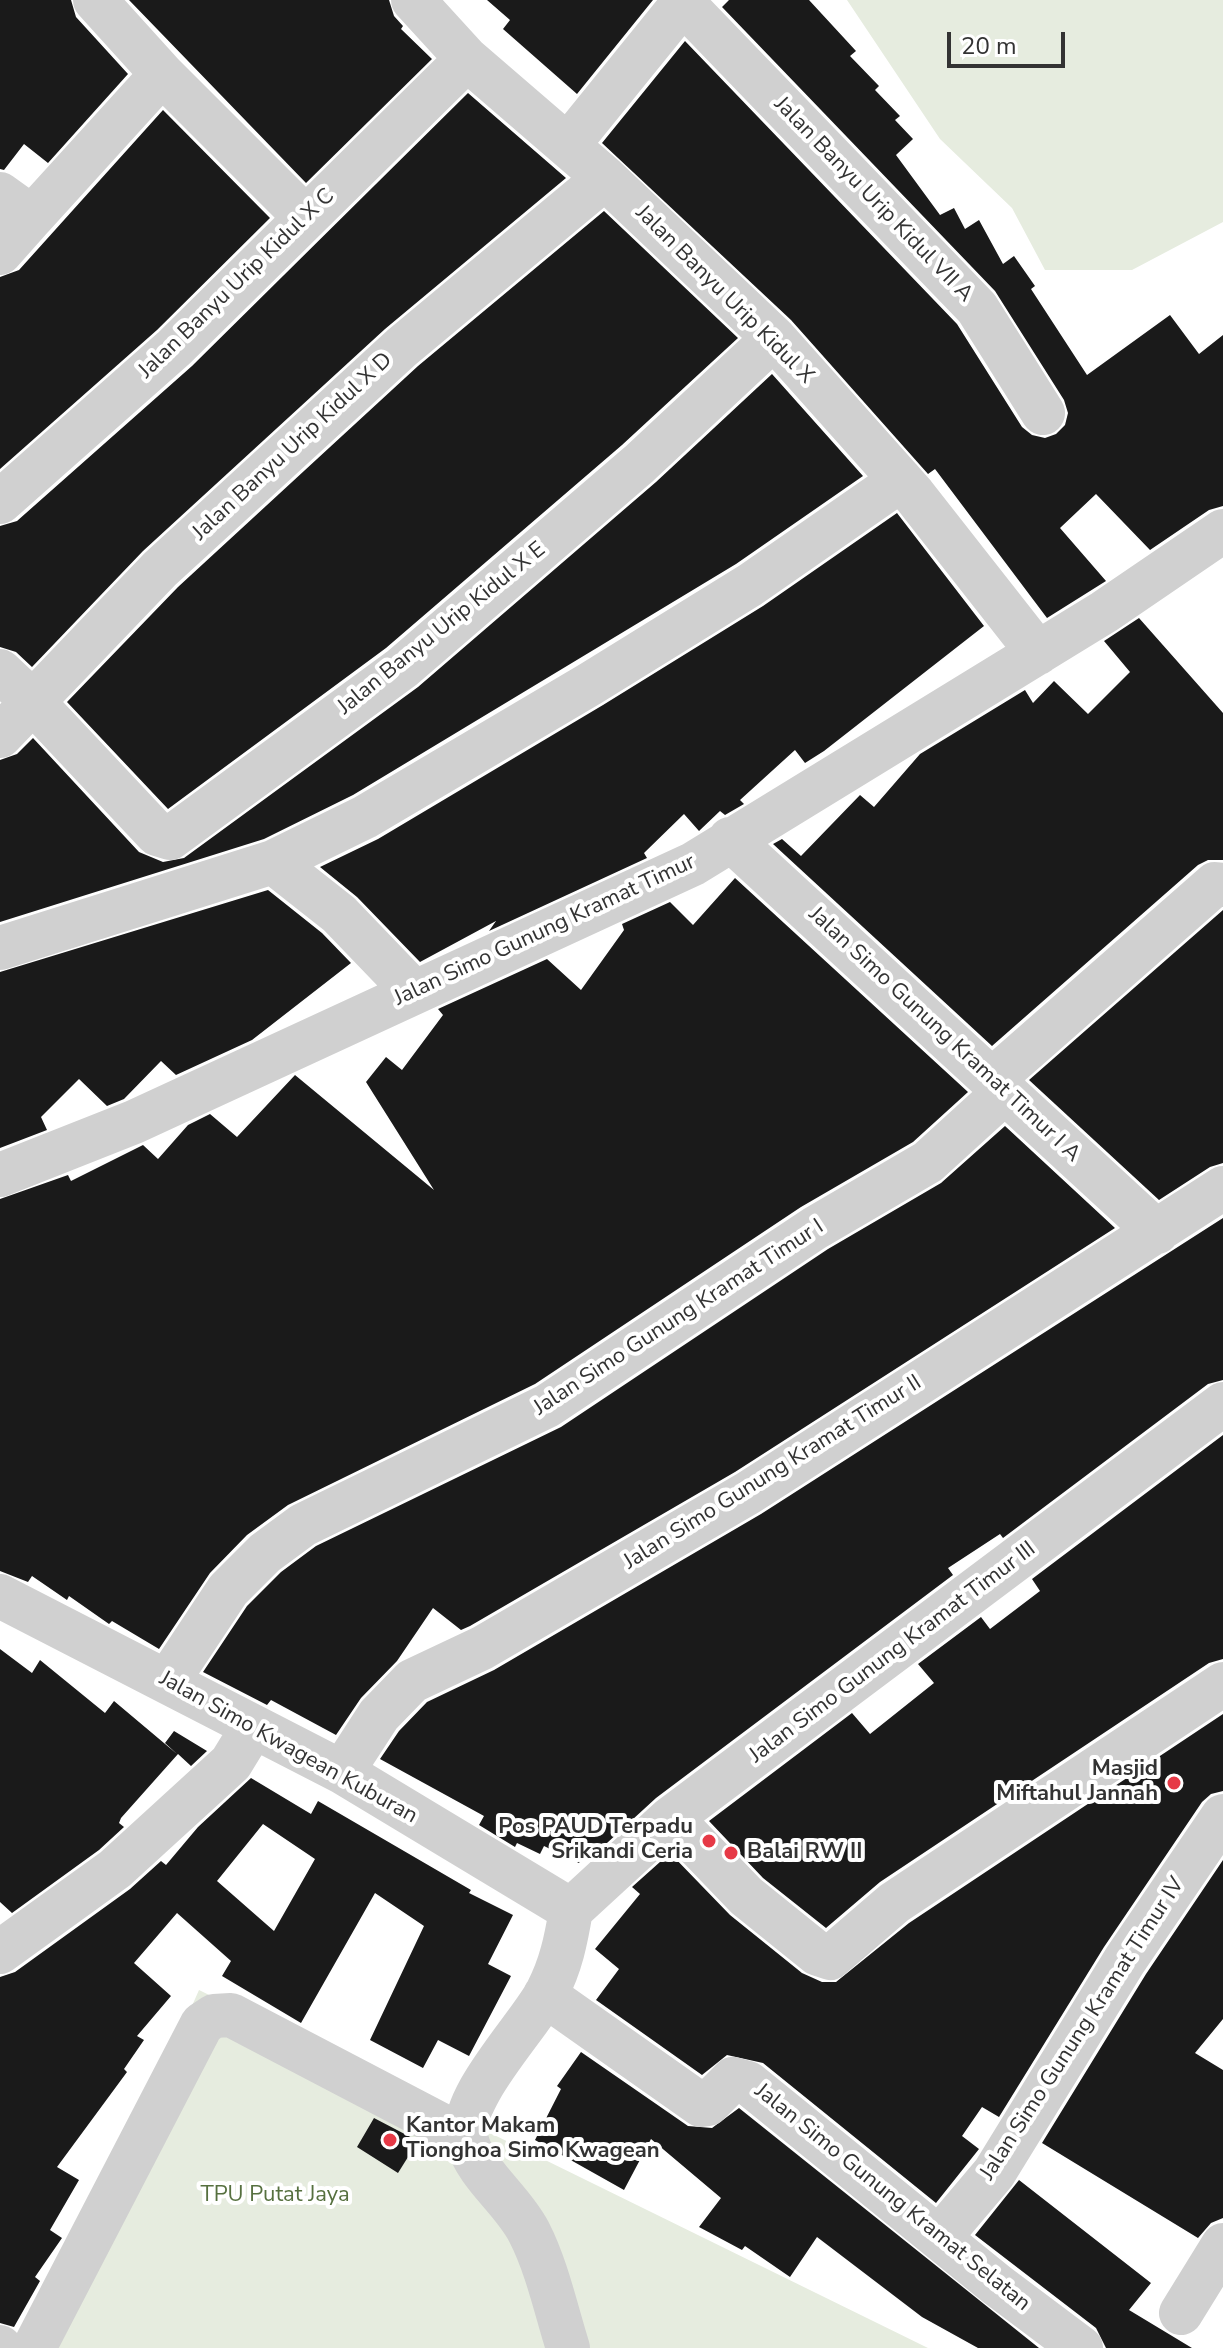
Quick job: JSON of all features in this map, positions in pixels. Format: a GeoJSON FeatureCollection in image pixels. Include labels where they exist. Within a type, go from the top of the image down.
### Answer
{"type":"FeatureCollection","features":[{"type":"Feature","properties":{"kind":"street"},"geometry":{"type":"LineString","coordinates":[[95,0],[162,74],[306,218]]}},
{"type":"Feature","properties":{"kind":"street","name":"Jalan Banyu Urip Kidul X"},"geometry":{"type":"LineString","coordinates":[[413,0],[467,59],[605,178],[774,338],[901,480],[1038,653]]}},
{"type":"Feature","properties":{"kind":"street","name":"Jalan Banyu Urip Kidul VII A"},"geometry":{"type":"LineString","coordinates":[[568,145],[684,2],[977,308],[1043,413]]}},
{"type":"Feature","properties":{"kind":"street","name":"Jalan Banyu Urip Kidul X C"},"geometry":{"type":"LineString","coordinates":[[0,502],[174,348],[467,59]]}},
{"type":"Feature","properties":{"kind":"street"},"geometry":{"type":"LineString","coordinates":[[0,253],[13,204],[162,74]]}},
{"type":"Feature","properties":{"kind":"street","name":"Jalan Banyu Urip Kidul X D"},"geometry":{"type":"LineString","coordinates":[[0,736],[160,569],[368,378],[605,178]]}},
{"type":"Feature","properties":{"kind":"street","name":"Jalan Banyu Urip Kidul X E"},"geometry":{"type":"LineString","coordinates":[[33,702],[157,834],[170,838],[402,668],[639,464],[774,338]]}},
{"type":"Feature","properties":{"kind":"street"},"geometry":{"type":"LineString","coordinates":[[0,948],[273,862],[365,817],[750,585],[901,480]]}},
{"type":"Feature","properties":{"kind":"street","name":"Jalan Simo Gunung Kramat Timur"},"geometry":{"type":"LineString","coordinates":[[0,1175],[134,1122],[693,864],[1038,653],[1223,531]]}},
{"type":"Feature","properties":{"kind":"street"},"geometry":{"type":"LineString","coordinates":[[0,671],[33,702]]}},
{"type":"Feature","properties":{"kind":"street","name":"Jalan Simo Gunung Kramat Timur I A"},"geometry":{"type":"LineString","coordinates":[[730,839],[1157,1232]]}},
{"type":"Feature","properties":{"kind":"street"},"geometry":{"type":"LineString","coordinates":[[273,862],[339,914],[414,992]]}},
{"type":"Feature","properties":{"kind":"street","name":"Jalan Simo Gunung Kramat Timur I"},"geometry":{"type":"LineString","coordinates":[[167,1682],[228,1590],[265,1553],[303,1525],[547,1406],[815,1228],[928,1162],[1000,1085],[1215,884],[1223,885]]}},
{"type":"Feature","properties":{"kind":"street","name":"Jalan Simo Gunung Kramat Timur II"},"geometry":{"type":"LineString","coordinates":[[342,1772],[379,1715],[412,1681],[482,1648],[748,1493],[1223,1188]]}},
{"type":"Feature","properties":{"kind":"street","name":"Jalan Simo Gunung Kramat Timur III"},"geometry":{"type":"LineString","coordinates":[[571,1910],[671,1818],[1223,1404]]}},
{"type":"Feature","properties":{"kind":"street","name":"Jalan Simo Kwagean Kuburan"},"geometry":{"type":"LineString","coordinates":[[0,1596],[342,1772],[571,1910]]}},
{"type":"Feature","properties":{"kind":"street"},"geometry":{"type":"LineString","coordinates":[[671,1818],[746,1896],[818,1954],[830,1958],[894,1903],[1223,1684]]}},
{"type":"Feature","properties":{"kind":"street"},"geometry":{"type":"LineString","coordinates":[[0,1952],[115,1869],[231,1763],[253,1727]]}},
{"type":"Feature","properties":{"kind":"street","name":"Jalan Simo Gunung Kramat Timur IV"},"geometry":{"type":"LineString","coordinates":[[939,2238],[994,2173],[1125,1960],[1223,1816]]}},
{"type":"Feature","properties":{"kind":"street"},"geometry":{"type":"LineString","coordinates":[[568,2348],[530,2235],[513,2203],[479,2166],[466,2138],[471,2109],[545,1995],[564,1956],[571,1910]]}},
{"type":"Feature","properties":{"kind":"street","name":"Jalan Simo Gunung Kramat Selatan"},"geometry":{"type":"LineString","coordinates":[[545,1995],[701,2105],[708,2104],[733,2079],[748,2083],[1081,2348]]}},
{"type":"Feature","properties":{"kind":"street"},"geometry":{"type":"LineString","coordinates":[[34,2348],[202,2024],[214,2016],[231,2015],[466,2138]]}},
{"type":"Feature","properties":{"kind":"street"},"geometry":{"type":"LineString","coordinates":[[1181,2313],[1223,2245]]}},
{"type":"Feature","properties":{"kind":"green space"},"geometry":{"type":"Polygon","coordinates":[[[847,0],[1223,0],[1223,222],[1132,270],[1045,270],[1012,208],[940,139],[847,0]]]}},
{"type":"Feature","properties":{"kind":"green space","name":"TPU Putat Jaya"},"geometry":{"type":"Polygon","coordinates":[[[199,1990],[928,2348],[40,2348],[199,1990]]]}},
{"type":"Feature","properties":{"kind":"building"},"geometry":{"type":"Polygon","coordinates":[[[0,0],[71,0],[76,17],[128,74],[48,163],[24,144],[4,170],[0,169],[0,0]]]}},
{"type":"Feature","properties":{"kind":"building"},"geometry":{"type":"Polygon","coordinates":[[[129,0],[389,0],[394,16],[403,26],[401,29],[432,59],[306,183],[129,0]]]}},
{"type":"Feature","properties":{"kind":"building"},"geometry":{"type":"Polygon","coordinates":[[[487,0],[653,0],[577,94],[503,29],[510,20],[487,0]]]}},
{"type":"Feature","properties":{"kind":"building"},"geometry":{"type":"Polygon","coordinates":[[[729,0],[809,0],[856,51],[850,56],[879,86],[875,90],[900,116],[895,120],[913,139],[896,155],[940,215],[954,208],[965,229],[979,220],[1003,264],[1014,256],[1035,286],[1031,289],[1087,375],[1170,315],[1199,354],[1223,335],[1223,506],[1209,510],[1150,550],[1096,494],[1060,528],[1106,581],[1047,618],[935,469],[928,474],[791,320],[602,143],[685,41],[957,324],[1022,427],[1032,435],[1045,438],[1056,434],[1065,425],[1068,413],[1064,400],[995,291],[722,7],[729,0]]]}},
{"type":"Feature","properties":{"kind":"building"},"geometry":{"type":"Polygon","coordinates":[[[468,93],[566,178],[385,329],[143,551],[32,667],[16,652],[0,647],[0,526],[17,521],[192,366],[468,93]]]}},
{"type":"Feature","properties":{"kind":"building"},"geometry":{"type":"Polygon","coordinates":[[[163,110],[270,218],[157,330],[0,469],[0,277],[19,270],[163,110]]]}},
{"type":"Feature","properties":{"kind":"building"},"geometry":{"type":"Polygon","coordinates":[[[604,211],[738,338],[622,445],[386,648],[168,809],[67,702],[178,587],[418,366],[604,211]]]}},
{"type":"Feature","properties":{"kind":"building"},"geometry":{"type":"Polygon","coordinates":[[[772,374],[863,476],[736,564],[353,795],[264,839],[0,922],[0,760],[17,754],[33,738],[139,852],[163,862],[184,858],[418,687],[656,482],[772,374]]]}},
{"type":"Feature","properties":{"kind":"building"},"geometry":{"type":"Polygon","coordinates":[[[897,513],[984,626],[824,751],[805,763],[795,750],[740,800],[744,804],[725,815],[720,811],[699,831],[684,814],[644,853],[647,858],[489,931],[496,921],[420,962],[357,897],[320,867],[378,839],[603,705],[763,606],[897,513]]]}},
{"type":"Feature","properties":{"kind":"building"},"geometry":{"type":"Polygon","coordinates":[[[1139,618],[1223,713],[1223,860],[1208,860],[1198,865],[992,1046],[773,844],[782,839],[801,856],[860,795],[874,807],[920,754],[1025,690],[1033,703],[1054,681],[1088,714],[1130,672],[1104,641],[1139,618]]]}},
{"type":"Feature","properties":{"kind":"building"},"geometry":{"type":"Polygon","coordinates":[[[735,878],[968,1092],[913,1142],[801,1207],[535,1384],[288,1505],[247,1535],[210,1573],[159,1649],[112,1621],[109,1624],[69,1596],[67,1600],[32,1576],[28,1582],[0,1571],[0,1199],[68,1175],[71,1181],[143,1145],[158,1159],[188,1125],[210,1114],[237,1137],[295,1075],[434,1190],[366,1082],[386,1057],[402,1070],[443,1015],[438,1009],[547,959],[581,990],[624,930],[622,924],[670,902],[693,925],[735,878]]]}},
{"type":"Feature","properties":{"kind":"building"},"geometry":{"type":"Polygon","coordinates":[[[268,890],[322,933],[351,963],[252,1040],[176,1075],[161,1061],[124,1099],[107,1106],[79,1079],[41,1117],[47,1130],[0,1148],[0,972],[268,890]]]}},
{"type":"Feature","properties":{"kind":"building"},"geometry":{"type":"Polygon","coordinates":[[[1223,910],[1223,1163],[1210,1167],[1159,1200],[1029,1080],[1223,910]]]}},
{"type":"Feature","properties":{"kind":"building"},"geometry":{"type":"Polygon","coordinates":[[[1005,1126],[1115,1228],[735,1472],[470,1626],[461,1630],[433,1608],[397,1661],[361,1698],[336,1735],[271,1700],[267,1705],[203,1672],[247,1606],[281,1572],[316,1546],[561,1427],[828,1249],[941,1183],[1005,1126]]]}},
{"type":"Feature","properties":{"kind":"building"},"geometry":{"type":"Polygon","coordinates":[[[1223,1218],[1223,1380],[1208,1384],[1003,1538],[1000,1534],[948,1568],[953,1575],[656,1798],[595,1854],[588,1847],[579,1863],[544,1846],[540,1854],[517,1843],[515,1847],[479,1825],[484,1816],[380,1759],[399,1731],[427,1702],[494,1670],[761,1514],[1223,1218]]]}},
{"type":"Feature","properties":{"kind":"building"},"geometry":{"type":"Polygon","coordinates":[[[1223,1435],[1223,1659],[1209,1663],[880,1882],[826,1928],[763,1878],[709,1821],[852,1713],[870,1734],[934,1683],[918,1664],[981,1617],[990,1629],[1040,1591],[1032,1579],[1223,1435]]]}},
{"type":"Feature","properties":{"kind":"building"},"geometry":{"type":"Polygon","coordinates":[[[0,1649],[32,1673],[40,1660],[105,1713],[114,1701],[177,1754],[165,1743],[174,1731],[207,1751],[191,1766],[178,1754],[121,1818],[119,1823],[124,1827],[99,1850],[12,1913],[0,1902],[0,1649]]]}},
{"type":"Feature","properties":{"kind":"building"},"geometry":{"type":"Polygon","coordinates":[[[1223,1714],[1223,1791],[1211,1794],[1202,1802],[1104,1947],[999,2117],[982,2107],[962,2136],[979,2149],[936,2203],[763,2063],[727,2055],[702,2075],[596,2000],[619,1969],[595,1949],[640,1894],[632,1887],[670,1853],[730,1915],[802,1973],[822,1982],[836,1982],[909,1923],[1223,1714]]]}},
{"type":"Feature","properties":{"kind":"building"},"geometry":{"type":"Polygon","coordinates":[[[251,1778],[311,1814],[318,1801],[471,1890],[469,1893],[513,1915],[488,1964],[511,1976],[469,2056],[438,2040],[423,2068],[370,2040],[424,1926],[375,1893],[301,2023],[222,1976],[231,1961],[177,1913],[134,1963],[171,1996],[137,2036],[144,2040],[124,2069],[127,2072],[57,2167],[79,2180],[50,2230],[62,2238],[35,2277],[40,2281],[14,2327],[0,2323],[0,1977],[15,1972],[130,1889],[161,1861],[166,1865],[198,1827],[251,1778]],[[263,1824],[217,1881],[274,1931],[315,1859],[263,1824]]]}},
{"type":"Feature","properties":{"kind":"building"},"geometry":{"type":"Polygon","coordinates":[[[1223,1860],[1223,2019],[1195,2053],[1223,2070],[1223,2218],[1211,2223],[1198,2238],[1042,2143],[1146,1974],[1223,1860]]]}},
{"type":"Feature","properties":{"kind":"building"},"geometry":{"type":"Polygon","coordinates":[[[581,2052],[688,2126],[712,2128],[739,2108],[1039,2348],[978,2348],[922,2317],[817,2237],[790,2277],[745,2246],[742,2250],[699,2227],[721,2198],[651,2139],[624,2190],[535,2140],[561,2089],[557,2086],[581,2052]]]}},
{"type":"Feature","properties":{"kind":"building","name":"Kantor Makam Tionghoa Simo Kwagean"},"geometry":{"type":"Polygon","coordinates":[[[374,2118],[418,2141],[398,2173],[357,2147],[374,2118]]]}},
{"type":"Feature","properties":{"kind":"building"},"geometry":{"type":"Polygon","coordinates":[[[1019,2180],[1151,2283],[1129,2310],[1192,2348],[1106,2348],[1096,2328],[975,2235],[1019,2180]]]}},
{"type":"Feature","properties":{"kind":"place","name":"Masjid Miftahul Jannah"},"geometry":{"type":"Point","coordinates":[1174,1783]}},
{"type":"Feature","properties":{"kind":"place","name":"Pos PAUD Terpadu Srikandi Ceria"},"geometry":{"type":"Point","coordinates":[709,1841]}},
{"type":"Feature","properties":{"kind":"place","name":"Balai RW II"},"geometry":{"type":"Point","coordinates":[731,1853]}},
{"type":"Feature","properties":{"kind":"place","name":"Kantor Makam Tionghoa Simo Kwagean"},"geometry":{"type":"Point","coordinates":[390,2140]}}]}
